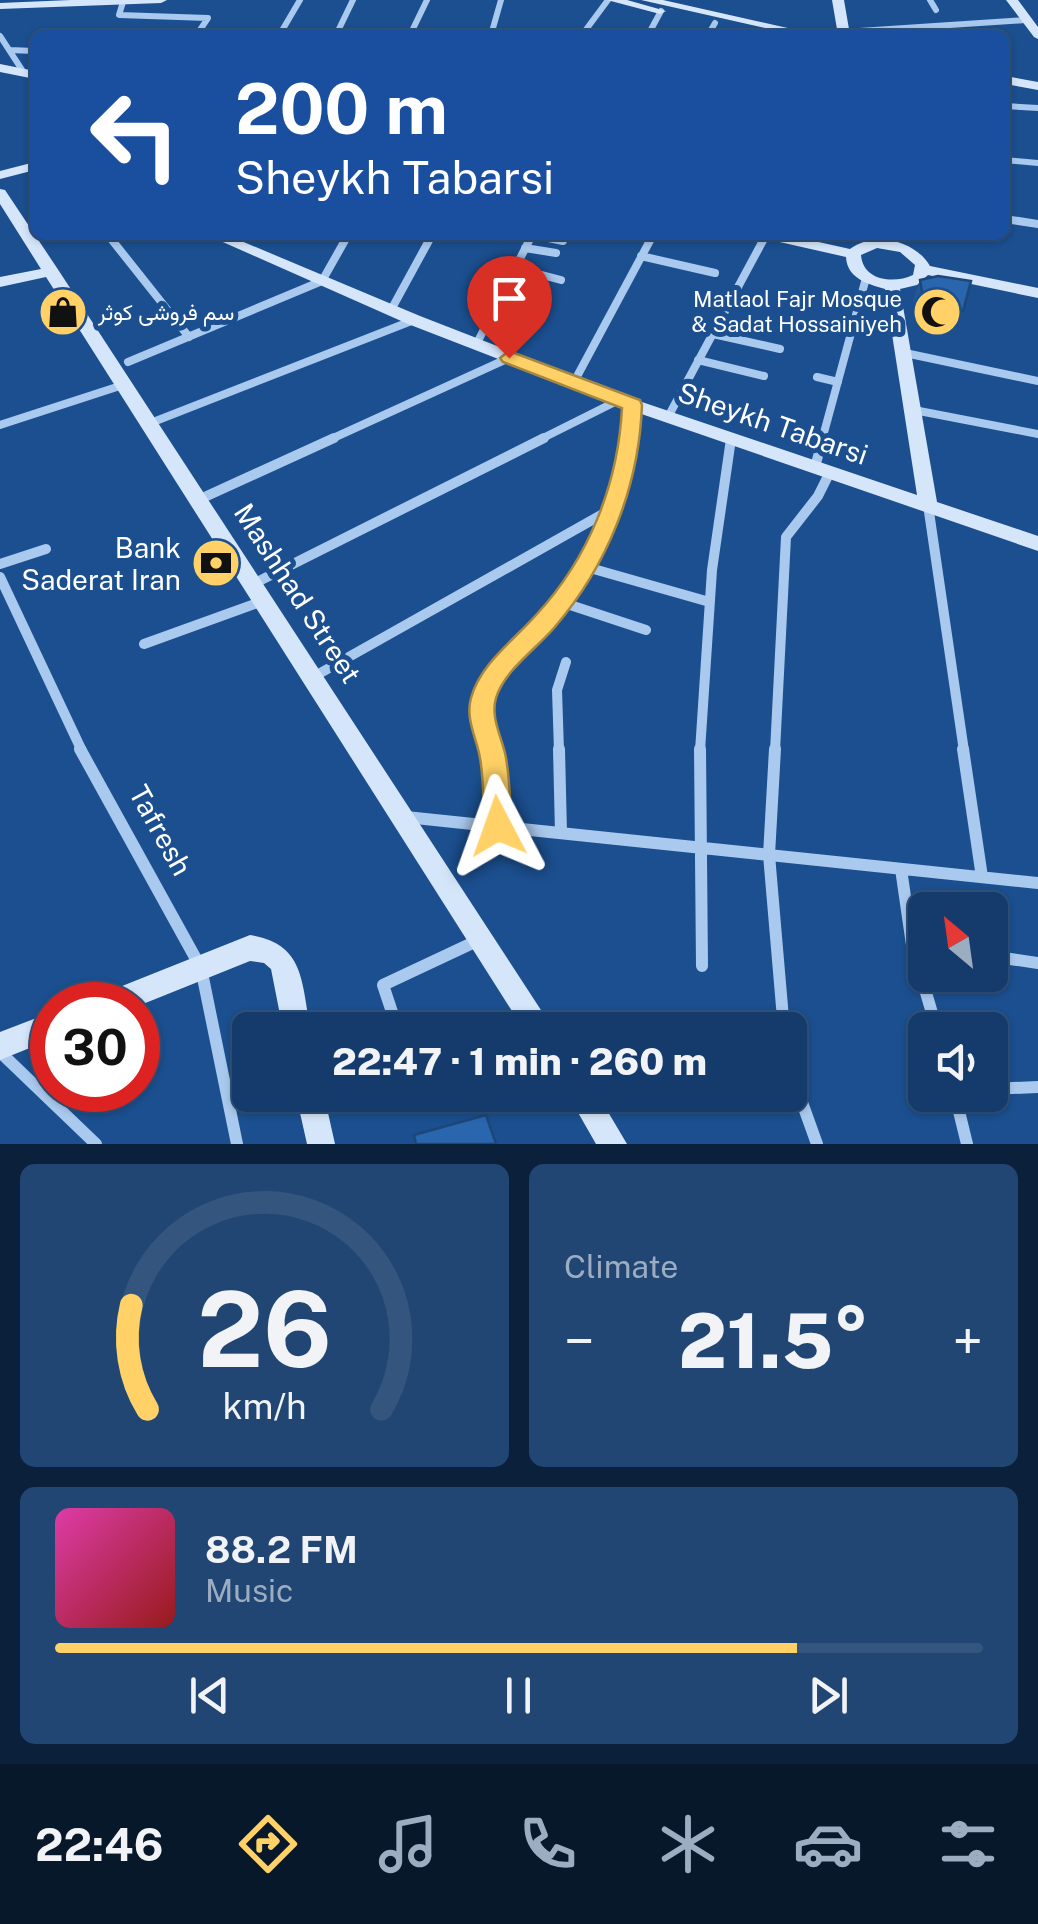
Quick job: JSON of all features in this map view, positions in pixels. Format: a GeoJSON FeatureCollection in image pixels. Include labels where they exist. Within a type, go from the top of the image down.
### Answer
{"type":"FeatureCollection","features":[{"type":"Feature","properties":{"kind":"street"},"geometry":{"type":"LineString","coordinates":[[0,6],[161,0]]}},
{"type":"Feature","properties":{"kind":"street"},"geometry":{"type":"LineString","coordinates":[[283,30],[300,0]]}},
{"type":"Feature","properties":{"kind":"street"},"geometry":{"type":"LineString","coordinates":[[338,30],[353,0]]}},
{"type":"Feature","properties":{"kind":"street"},"geometry":{"type":"LineString","coordinates":[[412,30],[427,0]]}},
{"type":"Feature","properties":{"kind":"street"},"geometry":{"type":"LineString","coordinates":[[492,30],[501,0]]}},
{"type":"Feature","properties":{"kind":"street"},"geometry":{"type":"LineString","coordinates":[[586,30],[610,0],[786,30]]}},
{"type":"Feature","properties":{"kind":"street"},"geometry":{"type":"LineString","coordinates":[[648,0],[711,29]]}},
{"type":"Feature","properties":{"kind":"street"},"geometry":{"type":"LineString","coordinates":[[838,0],[843,30]]}},
{"type":"Feature","properties":{"kind":"street"},"geometry":{"type":"LineString","coordinates":[[930,0],[936,10]]}},
{"type":"Feature","properties":{"kind":"street"},"geometry":{"type":"LineString","coordinates":[[1012,0],[1032,17]]}},
{"type":"Feature","properties":{"kind":"street"},"geometry":{"type":"LineString","coordinates":[[1027,0],[1038,35]]}},
{"type":"Feature","properties":{"kind":"street"},"geometry":{"type":"LineString","coordinates":[[123,2],[119,16],[208,18],[200,30]]}},
{"type":"Feature","properties":{"kind":"street"},"geometry":{"type":"LineString","coordinates":[[651,30],[664,8]]}},
{"type":"Feature","properties":{"kind":"street"},"geometry":{"type":"LineString","coordinates":[[879,30],[1032,17]]}},
{"type":"Feature","properties":{"kind":"street"},"geometry":{"type":"LineString","coordinates":[[0,36],[30,74]]}},
{"type":"Feature","properties":{"kind":"street"},"geometry":{"type":"LineString","coordinates":[[9,50],[30,50]]}},
{"type":"Feature","properties":{"kind":"street"},"geometry":{"type":"LineString","coordinates":[[0,68],[30,74]]}},
{"type":"Feature","properties":{"kind":"street"},"geometry":{"type":"LineString","coordinates":[[1010,71],[1038,76]]}},
{"type":"Feature","properties":{"kind":"street"},"geometry":{"type":"LineString","coordinates":[[1010,81],[1038,86]]}},
{"type":"Feature","properties":{"kind":"street"},"geometry":{"type":"LineString","coordinates":[[1010,106],[1038,108]]}},
{"type":"Feature","properties":{"kind":"street"},"geometry":{"type":"LineString","coordinates":[[1010,160],[1038,163]]}},
{"type":"Feature","properties":{"kind":"street"},"geometry":{"type":"LineString","coordinates":[[0,175],[30,167]]}},
{"type":"Feature","properties":{"kind":"street","name":"Mashhad Street"},"geometry":{"type":"LineString","coordinates":[[0,194],[30,238]]}},
{"type":"Feature","properties":{"kind":"street"},"geometry":{"type":"LineString","coordinates":[[1010,221],[1038,224]]}},
{"type":"Feature","properties":{"kind":"street","name":"Mashhad Street"},"geometry":{"type":"LineString","coordinates":[[31,240],[529,1012]]}},
{"type":"Feature","properties":{"kind":"street"},"geometry":{"type":"LineString","coordinates":[[112,240],[190,336]]}},
{"type":"Feature","properties":{"kind":"street","name":"Sheykh Tabarsi"},"geometry":{"type":"LineString","coordinates":[[240,240],[322,281],[509,358],[1038,544]]}},
{"type":"Feature","properties":{"kind":"street"},"geometry":{"type":"LineString","coordinates":[[128,362],[322,281],[345,240]]}},
{"type":"Feature","properties":{"kind":"street"},"geometry":{"type":"LineString","coordinates":[[390,310],[429,240]]}},
{"type":"Feature","properties":{"kind":"street"},"geometry":{"type":"LineString","coordinates":[[476,345],[530,240]]}},
{"type":"Feature","properties":{"kind":"street"},"geometry":{"type":"LineString","coordinates":[[574,382],[650,240]]}},
{"type":"Feature","properties":{"kind":"street"},"geometry":{"type":"LineString","coordinates":[[668,417],[771,240]]}},
{"type":"Feature","properties":{"kind":"street"},"geometry":{"type":"LineString","coordinates":[[791,240],[853,254]]}},
{"type":"Feature","properties":{"kind":"street"},"geometry":{"type":"LineString","coordinates":[[853,254],[882,240]]}},
{"type":"Feature","properties":{"kind":"street"},"geometry":{"type":"LineString","coordinates":[[887,240],[913,253],[924,269],[1038,293]]}},
{"type":"Feature","properties":{"kind":"street"},"geometry":{"type":"LineString","coordinates":[[525,248],[556,253]]}},
{"type":"Feature","properties":{"kind":"street"},"geometry":{"type":"LineString","coordinates":[[853,254],[854,266],[866,278],[892,285],[912,282],[924,269]]}},
{"type":"Feature","properties":{"kind":"street"},"geometry":{"type":"LineString","coordinates":[[641,256],[715,273]]}},
{"type":"Feature","properties":{"kind":"street"},"geometry":{"type":"LineString","coordinates":[[515,268],[560,280]]}},
{"type":"Feature","properties":{"kind":"street"},"geometry":{"type":"LineString","coordinates":[[0,282],[52,271]]}},
{"type":"Feature","properties":{"kind":"street"},"geometry":{"type":"LineString","coordinates":[[783,1012],[770,855],[786,536],[818,496],[838,382],[866,278]]}},
{"type":"Feature","properties":{"kind":"street"},"geometry":{"type":"LineString","coordinates":[[892,285],[982,877]]}},
{"type":"Feature","properties":{"kind":"street"},"geometry":{"type":"LineString","coordinates":[[497,304],[535,315]]}},
{"type":"Feature","properties":{"kind":"street"},"geometry":{"type":"LineString","coordinates":[[148,424],[414,320]]}},
{"type":"Feature","properties":{"kind":"street"},"geometry":{"type":"LineString","coordinates":[[713,334],[780,350]]}},
{"type":"Feature","properties":{"kind":"street"},"geometry":{"type":"LineString","coordinates":[[905,353],[1038,381]]}},
{"type":"Feature","properties":{"kind":"street"},"geometry":{"type":"LineString","coordinates":[[198,500],[509,358]]}},
{"type":"Feature","properties":{"kind":"street"},"geometry":{"type":"LineString","coordinates":[[698,360],[764,376]]}},
{"type":"Feature","properties":{"kind":"street"},"geometry":{"type":"LineString","coordinates":[[817,377],[838,382]]}},
{"type":"Feature","properties":{"kind":"street"},"geometry":{"type":"LineString","coordinates":[[0,425],[123,385]]}},
{"type":"Feature","properties":{"kind":"street"},"geometry":{"type":"LineString","coordinates":[[144,644],[259,592],[626,402],[630,450],[622,486],[598,544],[548,618],[496,673],[482,700],[484,731],[493,756],[498,826]]}},
{"type":"Feature","properties":{"kind":"street"},"geometry":{"type":"LineString","coordinates":[[914,410],[1038,434]]}},
{"type":"Feature","properties":{"kind":"street"},"geometry":{"type":"LineString","coordinates":[[702,966],[697,847],[706,601],[731,438]]}},
{"type":"Feature","properties":{"kind":"street"},"geometry":{"type":"LineString","coordinates":[[315,676],[610,510]]}},
{"type":"Feature","properties":{"kind":"street"},"geometry":{"type":"LineString","coordinates":[[0,564],[46,548]]}},
{"type":"Feature","properties":{"kind":"street"},"geometry":{"type":"LineString","coordinates":[[583,566],[706,601]]}},
{"type":"Feature","properties":{"kind":"street","name":"Tafresh"},"geometry":{"type":"LineString","coordinates":[[0,577],[89,768],[201,968],[238,1144]]}},
{"type":"Feature","properties":{"kind":"street"},"geometry":{"type":"LineString","coordinates":[[558,601],[646,630]]}},
{"type":"Feature","properties":{"kind":"street"},"geometry":{"type":"LineString","coordinates":[[561,833],[557,690],[566,662]]}},
{"type":"Feature","properties":{"kind":"street"},"geometry":{"type":"LineString","coordinates":[[406,817],[1038,883]]}},
{"type":"Feature","properties":{"kind":"street"},"geometry":{"type":"LineString","coordinates":[[901,868],[908,898]]}},
{"type":"Feature","properties":{"kind":"street"},"geometry":{"type":"LineString","coordinates":[[392,1012],[383,985],[482,938]]}},
{"type":"Feature","properties":{"kind":"street"},"geometry":{"type":"LineString","coordinates":[[160,984],[250,948],[269,951],[283,962],[293,1012]]}},
{"type":"Feature","properties":{"kind":"street"},"geometry":{"type":"LineString","coordinates":[[1008,959],[1038,963]]}},
{"type":"Feature","properties":{"kind":"street"},"geometry":{"type":"LineString","coordinates":[[30,1036],[0,1049],[96,1144]]}},
{"type":"Feature","properties":{"kind":"street"},"geometry":{"type":"LineString","coordinates":[[1008,1088],[1038,1086]]}},
{"type":"Feature","properties":{"kind":"street"},"geometry":{"type":"LineString","coordinates":[[313,1112],[320,1144]]}},
{"type":"Feature","properties":{"kind":"street"},"geometry":{"type":"LineString","coordinates":[[593,1112],[614,1144]]}},
{"type":"Feature","properties":{"kind":"street"},"geometry":{"type":"LineString","coordinates":[[805,1112],[817,1144]]}},
{"type":"Feature","properties":{"kind":"street"},"geometry":{"type":"LineString","coordinates":[[960,1112],[968,1144]]}},
{"type":"Feature","properties":{"kind":"building"},"geometry":{"type":"Polygon","coordinates":[[[938,276],[971,281],[963,311],[924,303],[920,280],[938,276]]]}},
{"type":"Feature","properties":{"kind":"building"},"geometry":{"type":"Polygon","coordinates":[[[486,1115],[496,1144],[416,1144],[414,1135],[486,1115]]]}},
{"type":"Feature","properties":{"kind":"place","name":"سم فروشی کوثر"},"geometry":{"type":"Point","coordinates":[63,312]}},
{"type":"Feature","properties":{"kind":"place","name":"Matlaol Fajr Mosque & Sadat Hossainiyeh"},"geometry":{"type":"Point","coordinates":[937,312]}},
{"type":"Feature","properties":{"kind":"place","name":"Bank Saderat Iran"},"geometry":{"type":"Point","coordinates":[216,563]}},
{"type":"Feature","properties":{"kind":"route"},"geometry":{"type":"LineString","coordinates":[[498,826],[493,756],[484,731],[482,700],[496,673],[548,618],[598,544],[622,486],[630,450],[632,405],[509,358]]}}]}
